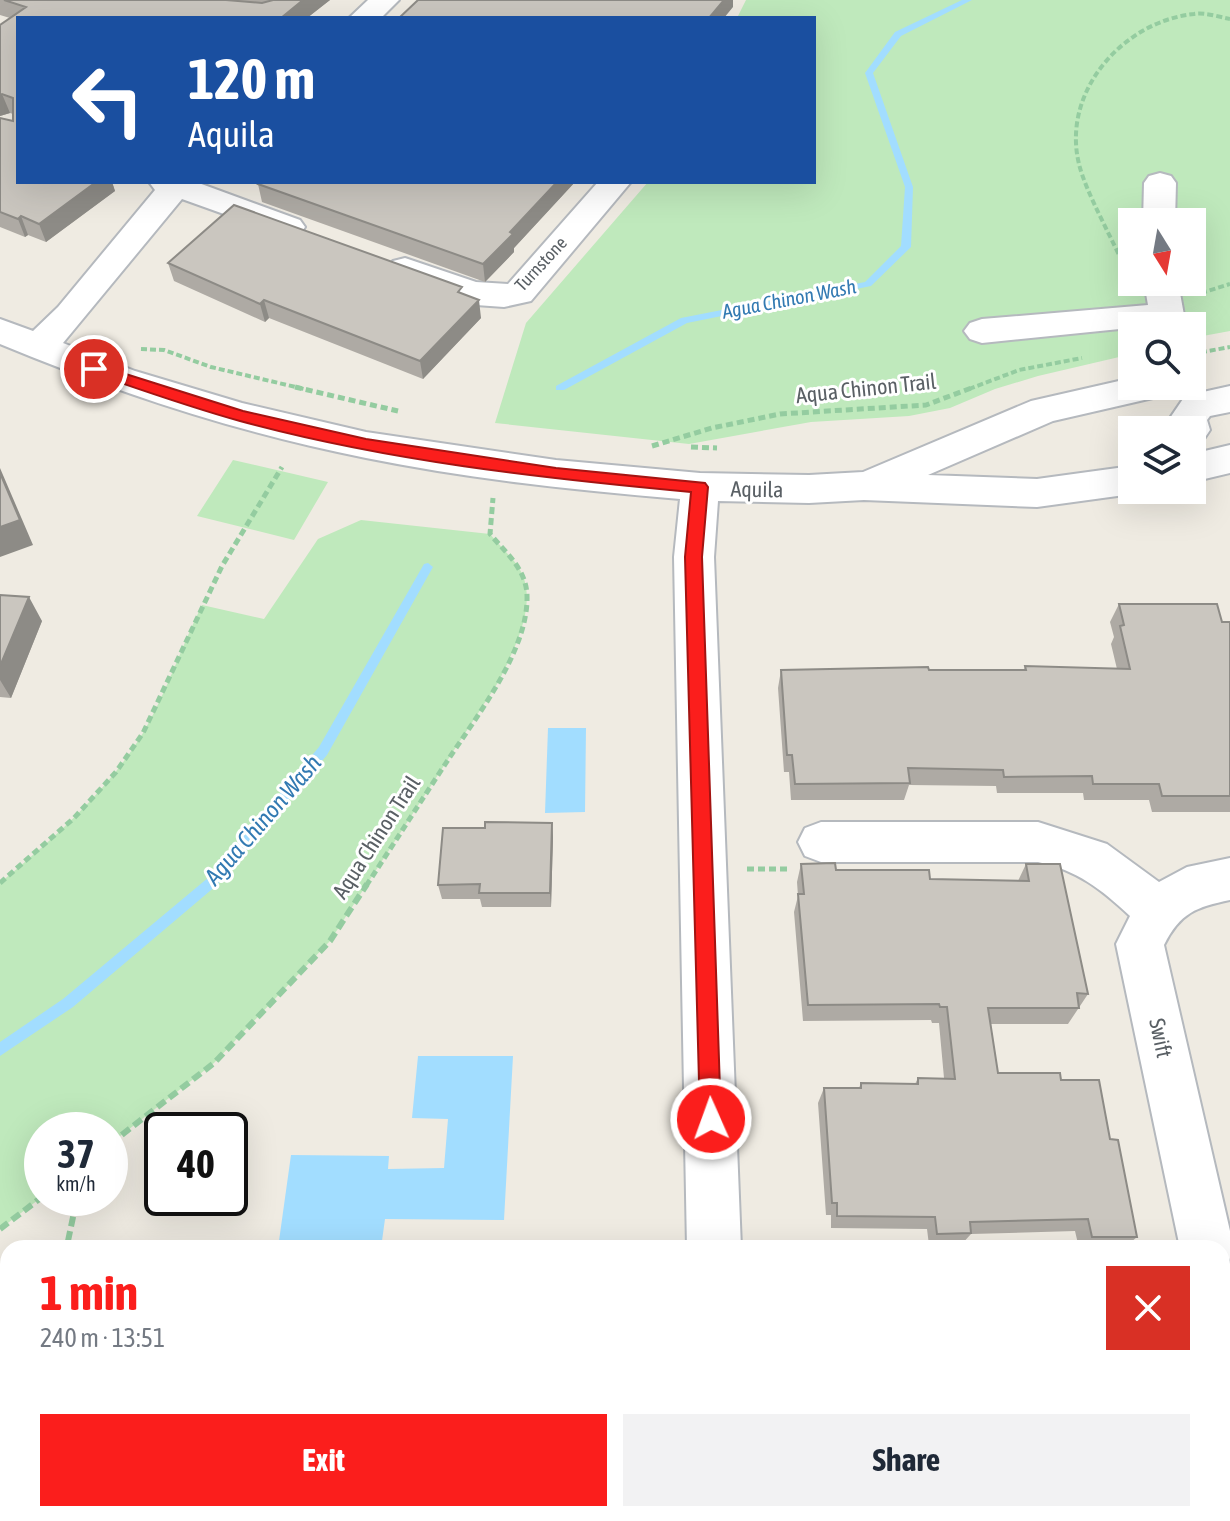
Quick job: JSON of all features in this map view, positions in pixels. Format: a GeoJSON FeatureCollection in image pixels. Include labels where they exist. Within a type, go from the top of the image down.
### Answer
{"type":"FeatureCollection","features":[{"type":"Feature","properties":{"kind":"street"},"geometry":{"type":"LineString","coordinates":[[365,16],[385,0]]}},
{"type":"Feature","properties":{"kind":"street"},"geometry":{"type":"LineString","coordinates":[[1159,208],[1160,183]]}},
{"type":"Feature","properties":{"kind":"street"},"geometry":{"type":"LineString","coordinates":[[38,347],[79,305],[172,184]]}},
{"type":"Feature","properties":{"kind":"street"},"geometry":{"type":"LineString","coordinates":[[176,184],[320,238]]}},
{"type":"Feature","properties":{"kind":"street","name":"Turnstone"},"geometry":{"type":"LineString","coordinates":[[378,259],[480,296],[501,298],[519,293],[613,184]]}},
{"type":"Feature","properties":{"kind":"street"},"geometry":{"type":"LineString","coordinates":[[982,331],[1167,315],[1155,296]]}},
{"type":"Feature","properties":{"kind":"street","name":"Aquila"},"geometry":{"type":"LineString","coordinates":[[0,331],[122,380],[241,416],[366,445],[556,474],[700,487],[809,489],[864,486],[1037,493],[1118,482]]}},
{"type":"Feature","properties":{"kind":"street"},"geometry":{"type":"LineString","coordinates":[[1206,383],[1229,390]]}},
{"type":"Feature","properties":{"kind":"street"},"geometry":{"type":"LineString","coordinates":[[1206,388],[1229,390]]}},
{"type":"Feature","properties":{"kind":"street"},"geometry":{"type":"LineString","coordinates":[[1190,416],[1198,405],[1229,390]]}},
{"type":"Feature","properties":{"kind":"street","name":"Aquila"},"geometry":{"type":"LineString","coordinates":[[864,486],[1044,410],[1118,394]]}},
{"type":"Feature","properties":{"kind":"street"},"geometry":{"type":"LineString","coordinates":[[700,487],[694,557],[714,1240]]}},
{"type":"Feature","properties":{"kind":"street"},"geometry":{"type":"LineString","coordinates":[[821,842],[1038,842],[1073,848],[1101,861],[1157,911]]}},
{"type":"Feature","properties":{"kind":"street","name":"Swift"},"geometry":{"type":"LineString","coordinates":[[1205,1240],[1140,944],[1157,911],[1187,888],[1230,879]]}},
{"type":"Feature","properties":{"kind":"path"},"geometry":{"type":"LineString","coordinates":[[1118,232],[1079,164],[1076,123],[1092,79],[1128,37],[1161,20],[1197,13],[1230,19]]}},
{"type":"Feature","properties":{"kind":"path"},"geometry":{"type":"LineString","coordinates":[[1206,351],[1230,347]]}},
{"type":"Feature","properties":{"kind":"path"},"geometry":{"type":"LineString","coordinates":[[133,351],[148,348],[164,350],[211,367],[404,413]]}},
{"type":"Feature","properties":{"kind":"path","name":"Aqua Chinon Trail"},"geometry":{"type":"LineString","coordinates":[[637,445],[653,446],[712,428],[780,414],[926,405],[1019,370],[1087,357]]}},
{"type":"Feature","properties":{"kind":"path"},"geometry":{"type":"LineString","coordinates":[[653,446],[729,449]]}},
{"type":"Feature","properties":{"kind":"path"},"geometry":{"type":"LineString","coordinates":[[0,883],[74,818],[116,772],[143,733],[222,566],[282,467]]}},
{"type":"Feature","properties":{"kind":"path","name":"Aqua Chinon Trail"},"geometry":{"type":"LineString","coordinates":[[128,1130],[214,1063],[330,941],[499,681],[520,636],[527,588],[519,568],[490,534],[490,509],[497,485]]}},
{"type":"Feature","properties":{"kind":"path"},"geometry":{"type":"LineString","coordinates":[[703,869],[799,869],[821,842]]}},
{"type":"Feature","properties":{"kind":"path"},"geometry":{"type":"LineString","coordinates":[[0,1229],[24,1211]]}},
{"type":"Feature","properties":{"kind":"path"},"geometry":{"type":"LineString","coordinates":[[68,1240],[73,1216]]}},
{"type":"Feature","properties":{"kind":"green space"},"geometry":{"type":"Polygon","coordinates":[[[746,0],[1230,0],[1230,331],[1206,335],[1206,312],[1118,312],[1118,357],[1038,376],[995,389],[950,408],[909,416],[811,422],[689,444],[495,423],[526,323],[646,184],[816,184],[816,16],[738,16],[746,0]]]}},
{"type":"Feature","properties":{"kind":"green space"},"geometry":{"type":"Polygon","coordinates":[[[233,460],[328,482],[294,540],[197,516],[233,460]]]}},
{"type":"Feature","properties":{"kind":"green space"},"geometry":{"type":"Polygon","coordinates":[[[361,520],[490,534],[519,568],[527,596],[522,625],[499,681],[330,941],[214,1063],[151,1112],[144,1112],[144,1118],[128,1130],[128,1112],[24,1112],[24,1211],[0,1229],[0,883],[78,814],[129,755],[159,702],[202,605],[264,619],[318,539],[361,520]]]}},
{"type":"Feature","properties":{"kind":"water"},"geometry":{"type":"Polygon","coordinates":[[[548,728],[586,728],[585,812],[545,813],[548,728]]]}},
{"type":"Feature","properties":{"kind":"water"},"geometry":{"type":"Polygon","coordinates":[[[418,1056],[513,1056],[504,1220],[385,1219],[382,1240],[279,1240],[291,1155],[389,1156],[388,1169],[444,1168],[448,1119],[412,1118],[418,1056]]]}},
{"type":"Feature","properties":{"kind":"building"},"geometry":{"type":"Polygon","coordinates":[[[4,0],[226,0],[262,3],[303,0],[283,16],[16,16],[16,184],[93,184],[39,224],[0,212],[0,118],[13,121],[13,98],[0,95],[0,25],[26,7],[4,0]]]}},
{"type":"Feature","properties":{"kind":"building"},"geometry":{"type":"Polygon","coordinates":[[[418,0],[724,0],[711,16],[401,16],[418,0]]]}},
{"type":"Feature","properties":{"kind":"building"},"geometry":{"type":"Polygon","coordinates":[[[258,184],[555,184],[483,264],[258,184]]]}},
{"type":"Feature","properties":{"kind":"building"},"geometry":{"type":"Polygon","coordinates":[[[234,205],[462,287],[458,292],[479,300],[420,361],[264,300],[260,304],[168,263],[234,205]]]}},
{"type":"Feature","properties":{"kind":"building"},"geometry":{"type":"Polygon","coordinates":[[[0,473],[20,520],[0,527],[0,473]]]}},
{"type":"Feature","properties":{"kind":"building"},"geometry":{"type":"Polygon","coordinates":[[[0,595],[29,597],[0,666],[0,595]]]}},
{"type":"Feature","properties":{"kind":"building"},"geometry":{"type":"Polygon","coordinates":[[[1119,604],[1217,604],[1222,622],[1230,622],[1230,796],[1162,796],[1159,784],[1093,784],[1092,776],[1004,777],[1003,770],[908,768],[910,783],[795,784],[792,755],[787,755],[781,670],[928,667],[929,670],[1026,670],[1025,666],[1130,669],[1120,626],[1124,625],[1119,604]]]}},
{"type":"Feature","properties":{"kind":"building"},"geometry":{"type":"Polygon","coordinates":[[[485,822],[552,823],[550,893],[479,893],[480,884],[438,885],[443,828],[485,828],[485,822]]]}},
{"type":"Feature","properties":{"kind":"building"},"geometry":{"type":"Polygon","coordinates":[[[835,863],[836,870],[929,870],[930,879],[1029,881],[1026,864],[1060,864],[1088,994],[1077,993],[1079,1008],[988,1008],[998,1073],[1060,1073],[1061,1080],[1099,1080],[1110,1139],[1118,1140],[1137,1237],[1092,1237],[1088,1219],[970,1222],[971,1233],[937,1234],[935,1217],[837,1216],[837,1203],[832,1203],[824,1088],[861,1088],[861,1083],[918,1084],[918,1078],[955,1079],[947,1007],[940,1007],[939,1004],[808,1005],[798,894],[804,894],[801,864],[835,863]]]}},
{"type":"Feature","properties":{"kind":"waterway","name":"Agua Chinon Wash"},"geometry":{"type":"LineString","coordinates":[[560,388],[684,320],[868,284],[906,247],[909,187],[869,73],[898,34],[968,0]]}},
{"type":"Feature","properties":{"kind":"waterway","name":"Agua Chinon Wash"},"geometry":{"type":"LineString","coordinates":[[0,1050],[68,1003],[213,881],[323,751],[428,567]]}},
{"type":"Feature","properties":{"kind":"route"},"geometry":{"type":"LineString","coordinates":[[94,369],[241,416],[366,445],[556,474],[700,487],[694,557],[711,1119]]}}]}
